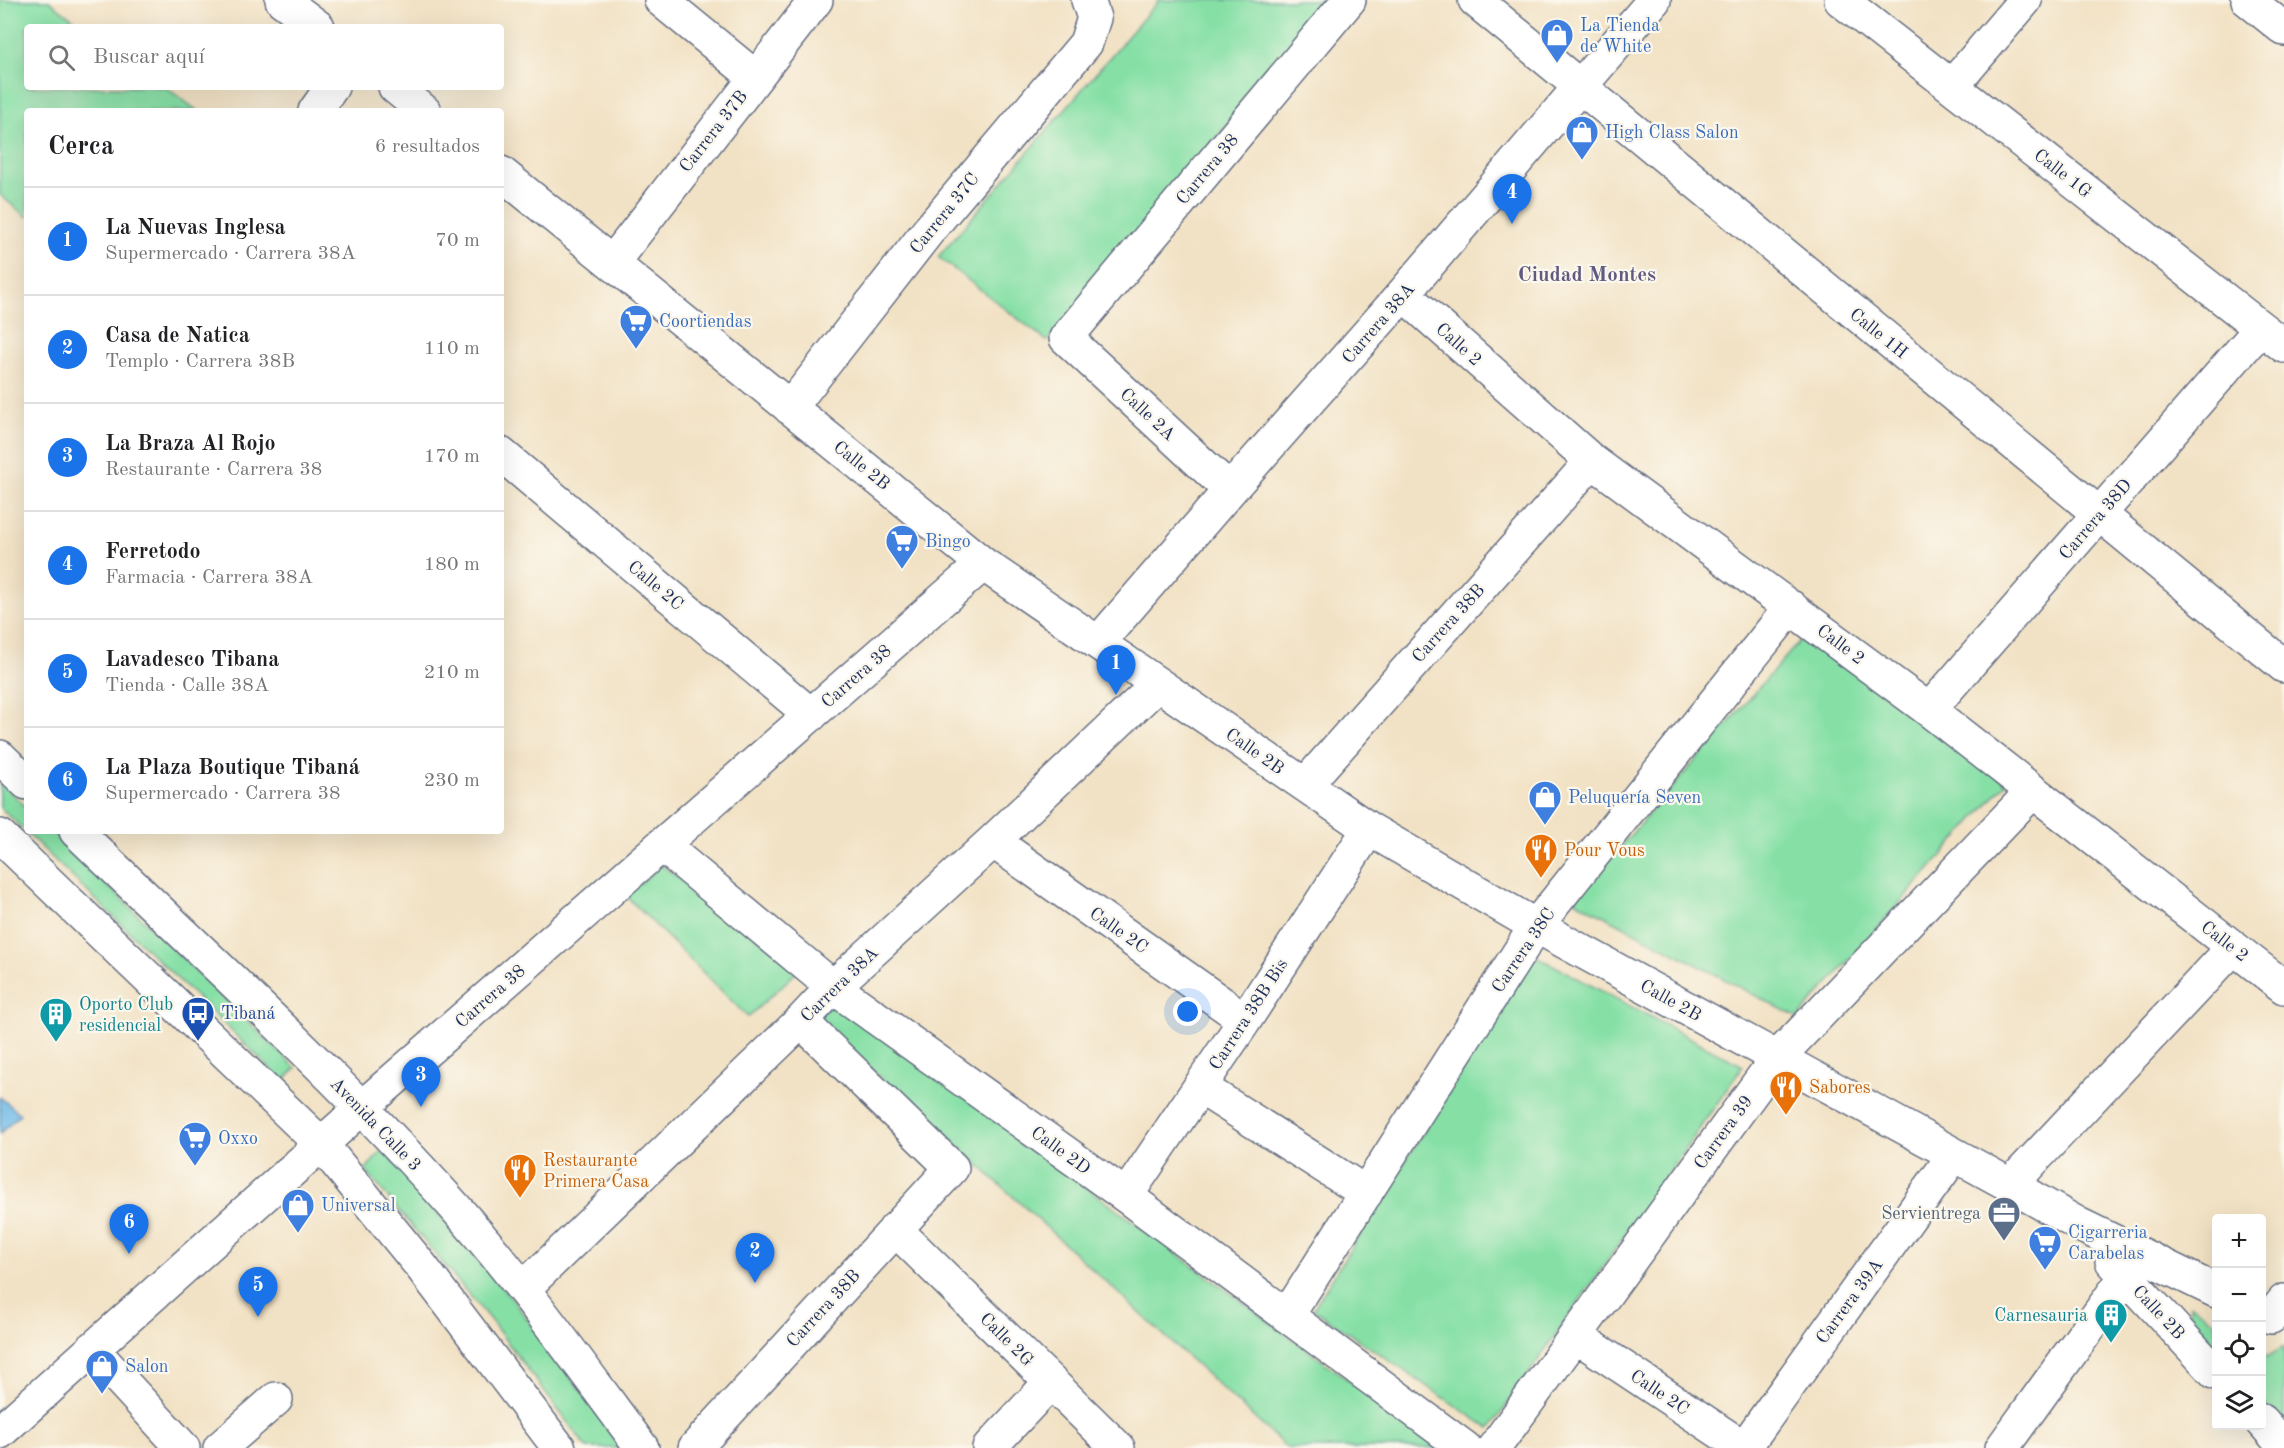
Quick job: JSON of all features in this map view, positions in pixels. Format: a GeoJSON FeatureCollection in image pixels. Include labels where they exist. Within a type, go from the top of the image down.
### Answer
{"type":"FeatureCollection","features":[{"type":"Feature","properties":{"kind":"street"},"geometry":{"type":"LineString","coordinates":[[282,0],[314,24]]}},
{"type":"Feature","properties":{"kind":"street"},"geometry":{"type":"LineString","coordinates":[[661,0],[755,77]]}},
{"type":"Feature","properties":{"kind":"street","name":"Carrera 37B"},"geometry":{"type":"LineString","coordinates":[[612,263],[816,0]]}},
{"type":"Feature","properties":{"kind":"street","name":"Carrera 38"},"geometry":{"type":"LineString","coordinates":[[1066,338],[1349,0]]}},
{"type":"Feature","properties":{"kind":"street","name":"Calle 1H"},"geometry":{"type":"LineString","coordinates":[[1475,0],[2284,666]]}},
{"type":"Feature","properties":{"kind":"street","name":"Carrera 38A"},"geometry":{"type":"LineString","coordinates":[[1098,643],[1230,489],[1403,294],[1654,0]]}},
{"type":"Feature","properties":{"kind":"street","name":"Calle 1G"},"geometry":{"type":"LineString","coordinates":[[1841,0],[2272,337]]}},
{"type":"Feature","properties":{"kind":"street"},"geometry":{"type":"LineString","coordinates":[[1952,86],[2025,0]]}},
{"type":"Feature","properties":{"kind":"street"},"geometry":{"type":"LineString","coordinates":[[2248,0],[2284,29]]}},
{"type":"Feature","properties":{"kind":"street","name":"Carrera 37C"},"geometry":{"type":"LineString","coordinates":[[790,408],[929,230],[1086,43],[1091,9]]}},
{"type":"Feature","properties":{"kind":"street"},"geometry":{"type":"LineString","coordinates":[[317,108],[330,90]]}},
{"type":"Feature","properties":{"kind":"street"},"geometry":{"type":"LineString","coordinates":[[399,90],[420,108]]}},
{"type":"Feature","properties":{"kind":"street","name":"Calle 2B"},"geometry":{"type":"LineString","coordinates":[[504,175],[983,564],[1369,830],[1536,926],[2078,1224],[2212,1289]]}},
{"type":"Feature","properties":{"kind":"street","name":"Calle 2"},"geometry":{"type":"LineString","coordinates":[[1403,294],[1592,461],[1929,710],[2284,987]]}},
{"type":"Feature","properties":{"kind":"street","name":"Carrera 38D"},"geometry":{"type":"LineString","coordinates":[[1929,710],[2099,513],[2272,337]]}},
{"type":"Feature","properties":{"kind":"street","name":"Calle 2A"},"geometry":{"type":"LineString","coordinates":[[1066,338],[1230,489]]}},
{"type":"Feature","properties":{"kind":"street","name":"Calle 2C"},"geometry":{"type":"LineString","coordinates":[[504,457],[811,715]]}},
{"type":"Feature","properties":{"kind":"street","name":"Carrera 38B"},"geometry":{"type":"LineString","coordinates":[[1305,785],[1592,461]]}},
{"type":"Feature","properties":{"kind":"street","name":"Carrera 38"},"geometry":{"type":"LineString","coordinates":[[0,1432],[363,1107],[983,564]]}},
{"type":"Feature","properties":{"kind":"street","name":"Carrera 38C"},"geometry":{"type":"LineString","coordinates":[[1287,1316],[1536,926],[1791,607]]}},
{"type":"Feature","properties":{"kind":"street","name":"Carrera 38A"},"geometry":{"type":"LineString","coordinates":[[523,1289],[801,1021],[833,987],[993,841],[1158,684]]}},
{"type":"Feature","properties":{"kind":"street"},"geometry":{"type":"LineString","coordinates":[[0,758],[24,780]]}},
{"type":"Feature","properties":{"kind":"street","name":"Carrera 39"},"geometry":{"type":"LineString","coordinates":[[1494,1448],[1777,1058],[2033,791]]}},
{"type":"Feature","properties":{"kind":"street","name":"Carrera 38B Bis"},"geometry":{"type":"LineString","coordinates":[[1126,1196],[1369,830]]}},
{"type":"Feature","properties":{"kind":"street","name":"Avenida Calle 3"},"geometry":{"type":"LineString","coordinates":[[79,834],[363,1107],[453,1206],[523,1289],[642,1448]]}},
{"type":"Feature","properties":{"kind":"street"},"geometry":{"type":"LineString","coordinates":[[0,836],[322,1145],[421,1266],[559,1448]]}},
{"type":"Feature","properties":{"kind":"street","name":"Calle 2C"},"geometry":{"type":"LineString","coordinates":[[993,841],[1245,1020]]}},
{"type":"Feature","properties":{"kind":"street","name":"Calle 2D"},"geometry":{"type":"LineString","coordinates":[[662,845],[833,987],[1126,1196],[1465,1448]]}},
{"type":"Feature","properties":{"kind":"street"},"geometry":{"type":"LineString","coordinates":[[2010,1185],[2233,948]]}},
{"type":"Feature","properties":{"kind":"street","name":"Carrera 38B"},"geometry":{"type":"LineString","coordinates":[[694,1448],[952,1168],[801,1021]]}},
{"type":"Feature","properties":{"kind":"street"},"geometry":{"type":"LineString","coordinates":[[1200,1087],[1366,1193]]}},
{"type":"Feature","properties":{"kind":"street","name":"Carrera 39A"},"geometry":{"type":"LineString","coordinates":[[1744,1448],[1954,1155]]}},
{"type":"Feature","properties":{"kind":"street","name":"Calle 2B"},"geometry":{"type":"LineString","coordinates":[[2078,1224],[2212,1368]]}},
{"type":"Feature","properties":{"kind":"street","name":"Calle 2G"},"geometry":{"type":"LineString","coordinates":[[896,1229],[1118,1448]]}},
{"type":"Feature","properties":{"kind":"street"},"geometry":{"type":"LineString","coordinates":[[2002,1448],[2126,1276]]}},
{"type":"Feature","properties":{"kind":"street","name":"Calle 2C"},"geometry":{"type":"LineString","coordinates":[[1576,1336],[1744,1448]]}},
{"type":"Feature","properties":{"kind":"street"},"geometry":{"type":"LineString","coordinates":[[92,1349],[183,1448]]}},
{"type":"Feature","properties":{"kind":"street"},"geometry":{"type":"LineString","coordinates":[[989,1448],[1051,1382]]}},
{"type":"Feature","properties":{"kind":"street"},"geometry":{"type":"LineString","coordinates":[[220,1448],[276,1399]]}},
{"type":"Feature","properties":{"kind":"green space"},"geometry":{"type":"Polygon","coordinates":[[[0,0],[48,0],[80,24],[24,24],[24,90],[169,90],[194,108],[24,108],[24,215],[0,195],[0,0]]]}},
{"type":"Feature","properties":{"kind":"green space"},"geometry":{"type":"Polygon","coordinates":[[[1159,0],[1331,0],[1047,341],[938,257],[1159,0]]]}},
{"type":"Feature","properties":{"kind":"green space"},"geometry":{"type":"Polygon","coordinates":[[[1805,635],[2006,783],[1798,1018],[1574,900],[1805,635]]]}},
{"type":"Feature","properties":{"kind":"green space"},"geometry":{"type":"Polygon","coordinates":[[[0,782],[24,805],[24,830],[0,807],[0,782]]]}},
{"type":"Feature","properties":{"kind":"green space"},"geometry":{"type":"Polygon","coordinates":[[[28,834],[54,834],[296,1068],[283,1081],[28,834]]]}},
{"type":"Feature","properties":{"kind":"green space"},"geometry":{"type":"Polygon","coordinates":[[[661,865],[800,969],[748,1017],[626,896],[661,865]]]}},
{"type":"Feature","properties":{"kind":"green space"},"geometry":{"type":"Polygon","coordinates":[[[1534,955],[1743,1066],[1490,1429],[1313,1309],[1534,955]]]}},
{"type":"Feature","properties":{"kind":"green space"},"geometry":{"type":"Polygon","coordinates":[[[830,999],[1441,1448],[1287,1448],[972,1159],[815,1019],[830,999]]]}},
{"type":"Feature","properties":{"kind":"green space"},"geometry":{"type":"Polygon","coordinates":[[[383,1150],[512,1299],[624,1448],[587,1448],[492,1322],[365,1170],[383,1150]]]}},
{"type":"Feature","properties":{"kind":"green space"},"geometry":{"type":"Polygon","coordinates":[[[2190,1304],[2212,1320],[2212,1345],[2189,1319],[2190,1304]]]}},
{"type":"Feature","properties":{"kind":"green space"},"geometry":{"type":"Polygon","coordinates":[[[2284,1347],[2284,1426],[2266,1406],[2267,1357],[2284,1347]]]}},
{"type":"Feature","properties":{"kind":"water"},"geometry":{"type":"Polygon","coordinates":[[[0,1097],[20,1114],[0,1134],[0,1097]]]}},
{"type":"Feature","properties":{"kind":"place","name":"La Tienda de White"},"geometry":{"type":"Point","coordinates":[1557,64]}},
{"type":"Feature","properties":{"kind":"place","name":"High Class Salon"},"geometry":{"type":"Point","coordinates":[1582,161]}},
{"type":"Feature","properties":{"kind":"place","name":"Ferretodo"},"geometry":{"type":"Point","coordinates":[1512,224]}},
{"type":"Feature","properties":{"kind":"place","name":"Coortiendas"},"geometry":{"type":"Point","coordinates":[636,350]}},
{"type":"Feature","properties":{"kind":"place","name":"Bingo"},"geometry":{"type":"Point","coordinates":[902,570]}},
{"type":"Feature","properties":{"kind":"place","name":"La Nuevas Inglesa"},"geometry":{"type":"Point","coordinates":[1116,695]}},
{"type":"Feature","properties":{"kind":"place","name":"Peluquería Seven"},"geometry":{"type":"Point","coordinates":[1545,826]}},
{"type":"Feature","properties":{"kind":"place","name":"Pour Vous"},"geometry":{"type":"Point","coordinates":[1541,879]}},
{"type":"Feature","properties":{"kind":"place","name":"Tibaná"},"geometry":{"type":"Point","coordinates":[198,1042]}},
{"type":"Feature","properties":{"kind":"place","name":"Oporto Club residencial"},"geometry":{"type":"Point","coordinates":[56,1043]}},
{"type":"Feature","properties":{"kind":"place","name":"La Braza Al Rojo"},"geometry":{"type":"Point","coordinates":[421,1107]}},
{"type":"Feature","properties":{"kind":"place","name":"Sabores"},"geometry":{"type":"Point","coordinates":[1786,1116]}},
{"type":"Feature","properties":{"kind":"place","name":"Oxxo"},"geometry":{"type":"Point","coordinates":[195,1167]}},
{"type":"Feature","properties":{"kind":"place","name":"Restaurante Primera Casa"},"geometry":{"type":"Point","coordinates":[520,1199]}},
{"type":"Feature","properties":{"kind":"place","name":"Universal"},"geometry":{"type":"Point","coordinates":[298,1234]}},
{"type":"Feature","properties":{"kind":"place","name":"Servientrega"},"geometry":{"type":"Point","coordinates":[2004,1242]}},
{"type":"Feature","properties":{"kind":"place","name":"La Plaza Boutique Tibaná"},"geometry":{"type":"Point","coordinates":[129,1254]}},
{"type":"Feature","properties":{"kind":"place","name":"Cigarreria Carabelas"},"geometry":{"type":"Point","coordinates":[2045,1271]}},
{"type":"Feature","properties":{"kind":"place","name":"Casa de Natica"},"geometry":{"type":"Point","coordinates":[755,1283]}},
{"type":"Feature","properties":{"kind":"place","name":"Lavadesco Tibana"},"geometry":{"type":"Point","coordinates":[258,1317]}},
{"type":"Feature","properties":{"kind":"place","name":"Carnesauria"},"geometry":{"type":"Point","coordinates":[2111,1344]}},
{"type":"Feature","properties":{"kind":"place","name":"Salon"},"geometry":{"type":"Point","coordinates":[102,1395]}},
{"type":"Feature","properties":{"kind":"district","name":"Ciudad Montes"},"geometry":{"type":"Point","coordinates":[1587,274]}}]}
